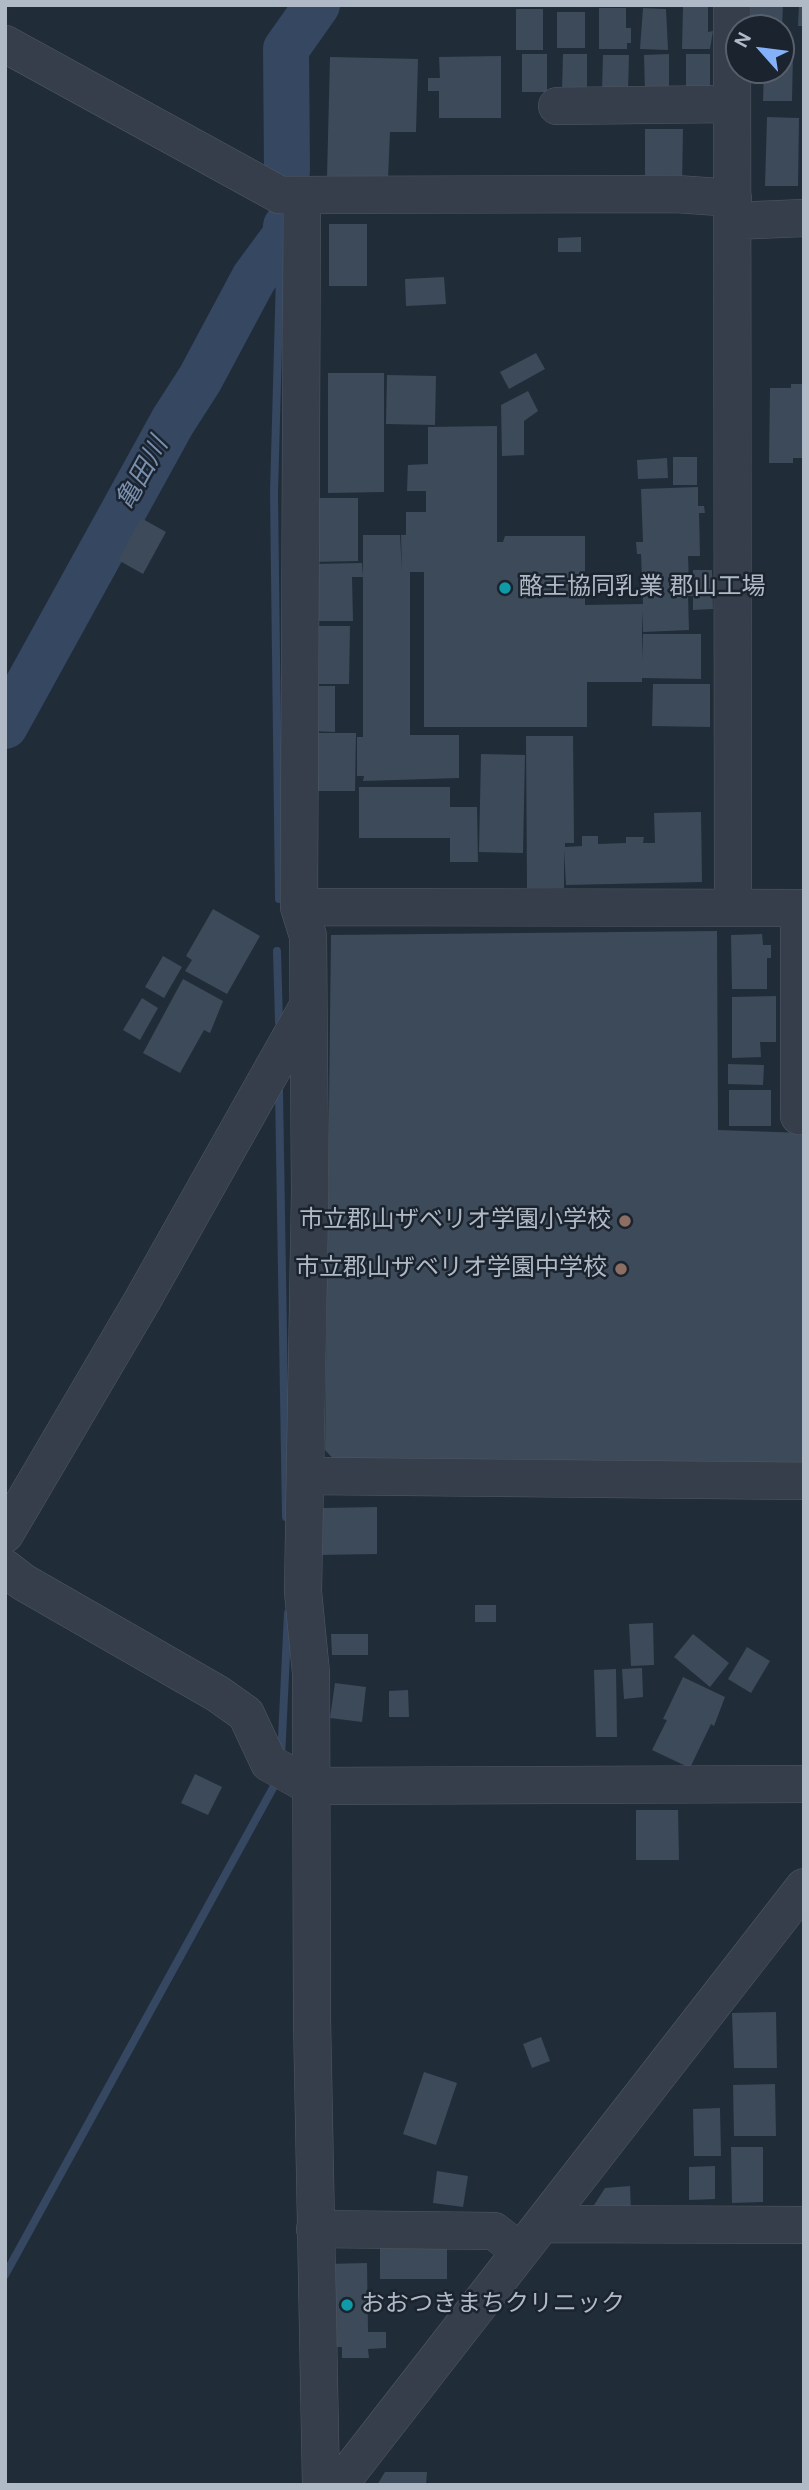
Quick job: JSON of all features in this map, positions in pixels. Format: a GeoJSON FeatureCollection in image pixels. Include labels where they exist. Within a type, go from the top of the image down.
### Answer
{"type":"FeatureCollection","features":[{"type":"Feature","properties":{"kind":"street"},"geometry":{"type":"LineString","coordinates":[[732,5],[733,908]]}},
{"type":"Feature","properties":{"kind":"street"},"geometry":{"type":"LineString","coordinates":[[5,44],[280,195],[677,194],[733,210],[804,218]]}},
{"type":"Feature","properties":{"kind":"street"},"geometry":{"type":"LineString","coordinates":[[557,106],[733,104]]}},
{"type":"Feature","properties":{"kind":"street"},"geometry":{"type":"LineString","coordinates":[[302,195],[299,907],[308,936],[306,1476],[303,1592],[311,1673],[292,1776],[315,2229],[321,2485]]}},
{"type":"Feature","properties":{"kind":"street"},"geometry":{"type":"LineString","coordinates":[[299,907],[802,908],[799,1116]]}},
{"type":"Feature","properties":{"kind":"street"},"geometry":{"type":"LineString","coordinates":[[5,1534],[142,1301],[308,1005]]}},
{"type":"Feature","properties":{"kind":"street"},"geometry":{"type":"LineString","coordinates":[[306,1476],[804,1481]]}},
{"type":"Feature","properties":{"kind":"street"},"geometry":{"type":"LineString","coordinates":[[5,1568],[23,1582],[218,1694],[246,1714],[292,1776]]}},
{"type":"Feature","properties":{"kind":"street"},"geometry":{"type":"LineString","coordinates":[[292,1776],[804,1784]]}},
{"type":"Feature","properties":{"kind":"street"},"geometry":{"type":"LineString","coordinates":[[339,2485],[804,1887]]}},
{"type":"Feature","properties":{"kind":"street"},"geometry":{"type":"LineString","coordinates":[[315,2229],[494,2231],[531,2237],[804,2225]]}},
{"type":"Feature","properties":{"kind":"building"},"geometry":{"type":"Polygon","coordinates":[[[750,5],[783,5],[783,14],[750,14],[750,5]]]}},
{"type":"Feature","properties":{"kind":"building"},"geometry":{"type":"Polygon","coordinates":[[[799,5],[804,5],[804,26],[798,26],[799,5]]]}},
{"type":"Feature","properties":{"kind":"building"},"geometry":{"type":"Polygon","coordinates":[[[683,7],[708,7],[708,32],[713,31],[710,49],[682,49],[683,7]]]}},
{"type":"Feature","properties":{"kind":"building"},"geometry":{"type":"Polygon","coordinates":[[[599,8],[626,8],[626,28],[631,28],[631,43],[627,43],[627,49],[599,49],[599,8]]]}},
{"type":"Feature","properties":{"kind":"building"},"geometry":{"type":"Polygon","coordinates":[[[643,8],[666,9],[668,50],[640,49],[643,8]]]}},
{"type":"Feature","properties":{"kind":"building"},"geometry":{"type":"Polygon","coordinates":[[[516,9],[543,9],[543,50],[516,50],[516,9]]]}},
{"type":"Feature","properties":{"kind":"building"},"geometry":{"type":"Polygon","coordinates":[[[557,12],[585,12],[585,48],[557,48],[557,12]]]}},
{"type":"Feature","properties":{"kind":"building"},"geometry":{"type":"Polygon","coordinates":[[[522,54],[547,54],[547,92],[522,92],[522,54]]]}},
{"type":"Feature","properties":{"kind":"building"},"geometry":{"type":"Polygon","coordinates":[[[563,54],[587,54],[587,92],[562,91],[563,54]]]}},
{"type":"Feature","properties":{"kind":"building"},"geometry":{"type":"Polygon","coordinates":[[[669,54],[669,91],[645,92],[644,55],[669,54]]]}},
{"type":"Feature","properties":{"kind":"building"},"geometry":{"type":"Polygon","coordinates":[[[686,54],[710,54],[710,91],[686,91],[686,54]]]}},
{"type":"Feature","properties":{"kind":"building"},"geometry":{"type":"Polygon","coordinates":[[[603,55],[629,55],[628,91],[602,91],[603,55]]]}},
{"type":"Feature","properties":{"kind":"building"},"geometry":{"type":"Polygon","coordinates":[[[501,56],[501,118],[439,118],[439,91],[428,91],[428,78],[440,78],[439,57],[501,56]]]}},
{"type":"Feature","properties":{"kind":"building"},"geometry":{"type":"Polygon","coordinates":[[[330,57],[418,59],[416,132],[390,132],[388,179],[327,177],[330,57]]]}},
{"type":"Feature","properties":{"kind":"building"},"geometry":{"type":"Polygon","coordinates":[[[764,84],[792,84],[792,101],[763,101],[764,84]]]}},
{"type":"Feature","properties":{"kind":"building"},"geometry":{"type":"Polygon","coordinates":[[[767,117],[799,118],[798,186],[765,186],[767,117]]]}},
{"type":"Feature","properties":{"kind":"building"},"geometry":{"type":"Polygon","coordinates":[[[645,129],[683,129],[682,185],[645,186],[645,129]]]}},
{"type":"Feature","properties":{"kind":"building"},"geometry":{"type":"Polygon","coordinates":[[[329,224],[367,224],[367,286],[329,286],[329,224]]]}},
{"type":"Feature","properties":{"kind":"building"},"geometry":{"type":"Polygon","coordinates":[[[581,237],[581,252],[558,252],[558,238],[581,237]]]}},
{"type":"Feature","properties":{"kind":"building"},"geometry":{"type":"Polygon","coordinates":[[[444,277],[446,304],[406,306],[405,279],[444,277]]]}},
{"type":"Feature","properties":{"kind":"building"},"geometry":{"type":"Polygon","coordinates":[[[536,353],[545,369],[509,389],[500,372],[536,353]]]}},
{"type":"Feature","properties":{"kind":"building"},"geometry":{"type":"Polygon","coordinates":[[[328,373],[384,373],[384,492],[328,493],[328,373]]]}},
{"type":"Feature","properties":{"kind":"building"},"geometry":{"type":"Polygon","coordinates":[[[387,375],[436,376],[435,425],[386,424],[387,375]]]}},
{"type":"Feature","properties":{"kind":"building"},"geometry":{"type":"Polygon","coordinates":[[[791,384],[804,384],[804,458],[793,458],[793,463],[769,463],[770,388],[791,388],[791,384]]]}},
{"type":"Feature","properties":{"kind":"building"},"geometry":{"type":"Polygon","coordinates":[[[528,391],[538,411],[524,421],[524,455],[502,456],[501,405],[528,391]]]}},
{"type":"Feature","properties":{"kind":"building","name":"酪王協同乳業 郡山工場"},"geometry":{"type":"Polygon","coordinates":[[[497,426],[497,542],[503,542],[505,536],[585,536],[585,605],[643,604],[641,554],[637,554],[636,542],[643,542],[641,489],[698,487],[698,506],[704,506],[705,513],[699,513],[700,556],[688,556],[689,583],[693,583],[693,570],[712,570],[713,609],[693,610],[693,596],[688,596],[689,630],[643,632],[642,610],[642,660],[643,634],[701,634],[701,679],[642,678],[642,682],[587,682],[587,727],[424,727],[424,572],[410,572],[410,735],[459,735],[459,778],[363,781],[364,776],[357,776],[357,737],[363,737],[363,535],[400,535],[402,572],[401,535],[406,535],[406,512],[426,512],[426,491],[407,491],[408,465],[428,464],[428,427],[497,426]]]}},
{"type":"Feature","properties":{"kind":"building"},"geometry":{"type":"Polygon","coordinates":[[[673,457],[697,457],[697,485],[673,485],[673,457]]]}},
{"type":"Feature","properties":{"kind":"building"},"geometry":{"type":"Polygon","coordinates":[[[667,458],[668,478],[638,479],[637,460],[667,458]]]}},
{"type":"Feature","properties":{"kind":"building"},"geometry":{"type":"Polygon","coordinates":[[[308,498],[358,498],[358,561],[308,562],[308,498]]]}},
{"type":"Feature","properties":{"kind":"building"},"geometry":{"type":"Polygon","coordinates":[[[141,518],[166,532],[143,574],[118,560],[141,518]]]}},
{"type":"Feature","properties":{"kind":"building"},"geometry":{"type":"Polygon","coordinates":[[[362,563],[363,577],[352,577],[353,621],[314,621],[314,564],[362,563]]]}},
{"type":"Feature","properties":{"kind":"building"},"geometry":{"type":"Polygon","coordinates":[[[307,626],[350,626],[349,684],[306,684],[307,626]]]}},
{"type":"Feature","properties":{"kind":"building"},"geometry":{"type":"Polygon","coordinates":[[[653,684],[710,684],[710,727],[652,726],[653,684]]]}},
{"type":"Feature","properties":{"kind":"building"},"geometry":{"type":"Polygon","coordinates":[[[311,686],[335,686],[335,732],[310,731],[311,686]]]}},
{"type":"Feature","properties":{"kind":"building"},"geometry":{"type":"Polygon","coordinates":[[[309,733],[356,733],[355,791],[308,791],[309,733]]]}},
{"type":"Feature","properties":{"kind":"building"},"geometry":{"type":"Polygon","coordinates":[[[526,736],[573,736],[574,843],[565,843],[565,847],[582,846],[582,836],[598,836],[598,844],[626,843],[626,837],[644,837],[643,843],[655,843],[654,813],[701,812],[702,882],[566,885],[564,850],[564,888],[527,888],[526,736]]]}},
{"type":"Feature","properties":{"kind":"building"},"geometry":{"type":"Polygon","coordinates":[[[481,754],[525,755],[523,853],[479,852],[481,754]]]}},
{"type":"Feature","properties":{"kind":"building"},"geometry":{"type":"Polygon","coordinates":[[[359,787],[450,787],[450,807],[477,807],[478,862],[450,862],[450,838],[359,838],[359,787]]]}},
{"type":"Feature","properties":{"kind":"building"},"geometry":{"type":"Polygon","coordinates":[[[213,909],[260,936],[227,994],[185,971],[192,960],[186,956],[213,909]]]}},
{"type":"Feature","properties":{"kind":"building"},"geometry":{"type":"Polygon","coordinates":[[[717,931],[718,1130],[804,1133],[804,1466],[339,1465],[325,1450],[331,935],[717,931]]]}},
{"type":"Feature","properties":{"kind":"building"},"geometry":{"type":"Polygon","coordinates":[[[762,934],[763,945],[771,945],[771,958],[767,958],[767,989],[732,989],[731,935],[762,934]]]}},
{"type":"Feature","properties":{"kind":"building"},"geometry":{"type":"Polygon","coordinates":[[[163,956],[182,967],[164,998],[145,987],[163,956]]]}},
{"type":"Feature","properties":{"kind":"building"},"geometry":{"type":"Polygon","coordinates":[[[183,979],[223,1001],[210,1033],[204,1030],[180,1073],[143,1053],[183,979]]]}},
{"type":"Feature","properties":{"kind":"building"},"geometry":{"type":"Polygon","coordinates":[[[776,996],[776,1042],[760,1042],[761,1057],[732,1058],[732,997],[776,996]]]}},
{"type":"Feature","properties":{"kind":"building"},"geometry":{"type":"Polygon","coordinates":[[[142,998],[158,1008],[140,1040],[123,1030],[142,998]]]}},
{"type":"Feature","properties":{"kind":"building"},"geometry":{"type":"Polygon","coordinates":[[[728,1064],[764,1065],[763,1085],[728,1084],[728,1064]]]}},
{"type":"Feature","properties":{"kind":"building"},"geometry":{"type":"Polygon","coordinates":[[[729,1090],[771,1090],[771,1126],[729,1126],[729,1090]]]}},
{"type":"Feature","properties":{"kind":"building"},"geometry":{"type":"Polygon","coordinates":[[[323,1499],[323,1508],[377,1507],[377,1554],[317,1555],[323,1499]]]}},
{"type":"Feature","properties":{"kind":"building"},"geometry":{"type":"Polygon","coordinates":[[[475,1605],[496,1605],[496,1622],[475,1622],[475,1605]]]}},
{"type":"Feature","properties":{"kind":"building"},"geometry":{"type":"Polygon","coordinates":[[[653,1623],[654,1665],[631,1666],[629,1624],[653,1623]]]}},
{"type":"Feature","properties":{"kind":"building"},"geometry":{"type":"Polygon","coordinates":[[[331,1634],[368,1634],[368,1655],[332,1655],[331,1634]]]}},
{"type":"Feature","properties":{"kind":"building"},"geometry":{"type":"Polygon","coordinates":[[[693,1634],[729,1663],[710,1687],[674,1657],[693,1634]]]}},
{"type":"Feature","properties":{"kind":"building"},"geometry":{"type":"Polygon","coordinates":[[[747,1647],[770,1661],[751,1693],[728,1679],[747,1647]]]}},
{"type":"Feature","properties":{"kind":"building"},"geometry":{"type":"Polygon","coordinates":[[[642,1668],[643,1697],[624,1699],[622,1669],[642,1668]]]}},
{"type":"Feature","properties":{"kind":"building"},"geometry":{"type":"Polygon","coordinates":[[[616,1669],[617,1737],[596,1737],[594,1670],[616,1669]]]}},
{"type":"Feature","properties":{"kind":"building"},"geometry":{"type":"Polygon","coordinates":[[[683,1677],[725,1697],[714,1726],[711,1724],[690,1768],[652,1750],[683,1677]]]}},
{"type":"Feature","properties":{"kind":"building"},"geometry":{"type":"Polygon","coordinates":[[[335,1683],[366,1687],[362,1722],[330,1718],[335,1683]]]}},
{"type":"Feature","properties":{"kind":"building"},"geometry":{"type":"Polygon","coordinates":[[[408,1690],[409,1717],[389,1717],[389,1691],[408,1690]]]}},
{"type":"Feature","properties":{"kind":"building"},"geometry":{"type":"Polygon","coordinates":[[[195,1774],[222,1787],[208,1815],[181,1803],[195,1774]]]}},
{"type":"Feature","properties":{"kind":"building"},"geometry":{"type":"Polygon","coordinates":[[[636,1810],[678,1810],[679,1860],[636,1860],[636,1810]]]}},
{"type":"Feature","properties":{"kind":"building"},"geometry":{"type":"Polygon","coordinates":[[[776,2012],[777,2068],[734,2068],[732,2013],[776,2012]]]}},
{"type":"Feature","properties":{"kind":"building"},"geometry":{"type":"Polygon","coordinates":[[[541,2037],[550,2061],[532,2068],[523,2044],[541,2037]]]}},
{"type":"Feature","properties":{"kind":"building"},"geometry":{"type":"Polygon","coordinates":[[[424,2072],[457,2083],[436,2145],[403,2134],[424,2072]]]}},
{"type":"Feature","properties":{"kind":"building"},"geometry":{"type":"Polygon","coordinates":[[[775,2084],[776,2136],[734,2136],[733,2085],[775,2084]]]}},
{"type":"Feature","properties":{"kind":"building"},"geometry":{"type":"Polygon","coordinates":[[[720,2108],[721,2156],[694,2156],[693,2109],[720,2108]]]}},
{"type":"Feature","properties":{"kind":"building"},"geometry":{"type":"Polygon","coordinates":[[[731,2147],[763,2147],[763,2202],[732,2203],[731,2147]]]}},
{"type":"Feature","properties":{"kind":"building"},"geometry":{"type":"Polygon","coordinates":[[[715,2166],[715,2199],[689,2200],[689,2167],[715,2166]]]}},
{"type":"Feature","properties":{"kind":"building"},"geometry":{"type":"Polygon","coordinates":[[[437,2171],[468,2176],[463,2207],[433,2203],[437,2171]]]}},
{"type":"Feature","properties":{"kind":"building"},"geometry":{"type":"Polygon","coordinates":[[[630,2186],[631,2212],[589,2213],[605,2188],[630,2186]]]}},
{"type":"Feature","properties":{"kind":"building"},"geometry":{"type":"Polygon","coordinates":[[[447,2242],[447,2279],[380,2279],[380,2243],[447,2242]]]}},
{"type":"Feature","properties":{"kind":"building","name":"おおつきまちクリニック"},"geometry":{"type":"Polygon","coordinates":[[[367,2263],[368,2332],[386,2332],[386,2348],[368,2349],[369,2358],[342,2358],[342,2347],[327,2347],[325,2264],[367,2263]]]}},
{"type":"Feature","properties":{"kind":"building"},"geometry":{"type":"Polygon","coordinates":[[[385,2472],[427,2472],[426,2485],[377,2485],[385,2472]]]}},
{"type":"Feature","properties":{"kind":"waterway","name":"亀田川"},"geometry":{"type":"LineString","coordinates":[[287,171],[286,49],[317,5]]}},
{"type":"Feature","properties":{"kind":"waterway","name":"亀田川"},"geometry":{"type":"LineString","coordinates":[[5,726],[254,278],[285,236],[286,226]]}},
{"type":"Feature","properties":{"kind":"waterway"},"geometry":{"type":"LineString","coordinates":[[279,899],[274,493],[280,275],[284,241]]}},
{"type":"Feature","properties":{"kind":"waterway"},"geometry":{"type":"LineString","coordinates":[[277,951],[279,1022]]}},
{"type":"Feature","properties":{"kind":"waterway"},"geometry":{"type":"LineString","coordinates":[[279,1090],[286,1517]]}},
{"type":"Feature","properties":{"kind":"waterway"},"geometry":{"type":"LineString","coordinates":[[281,1758],[288,1613]]}},
{"type":"Feature","properties":{"kind":"waterway"},"geometry":{"type":"LineString","coordinates":[[5,2275],[279,1777]]}},
{"type":"Feature","properties":{"kind":"place","name":"酪王協同乳業 郡山工場"},"geometry":{"type":"Point","coordinates":[505,588]}},
{"type":"Feature","properties":{"kind":"place","name":"市立郡山ザベリオ学園小学校"},"geometry":{"type":"Point","coordinates":[625,1221]}},
{"type":"Feature","properties":{"kind":"place","name":"市立郡山ザベリオ学園中学校"},"geometry":{"type":"Point","coordinates":[621,1269]}},
{"type":"Feature","properties":{"kind":"place","name":"おおつきまちクリニック"},"geometry":{"type":"Point","coordinates":[347,2305]}}]}
